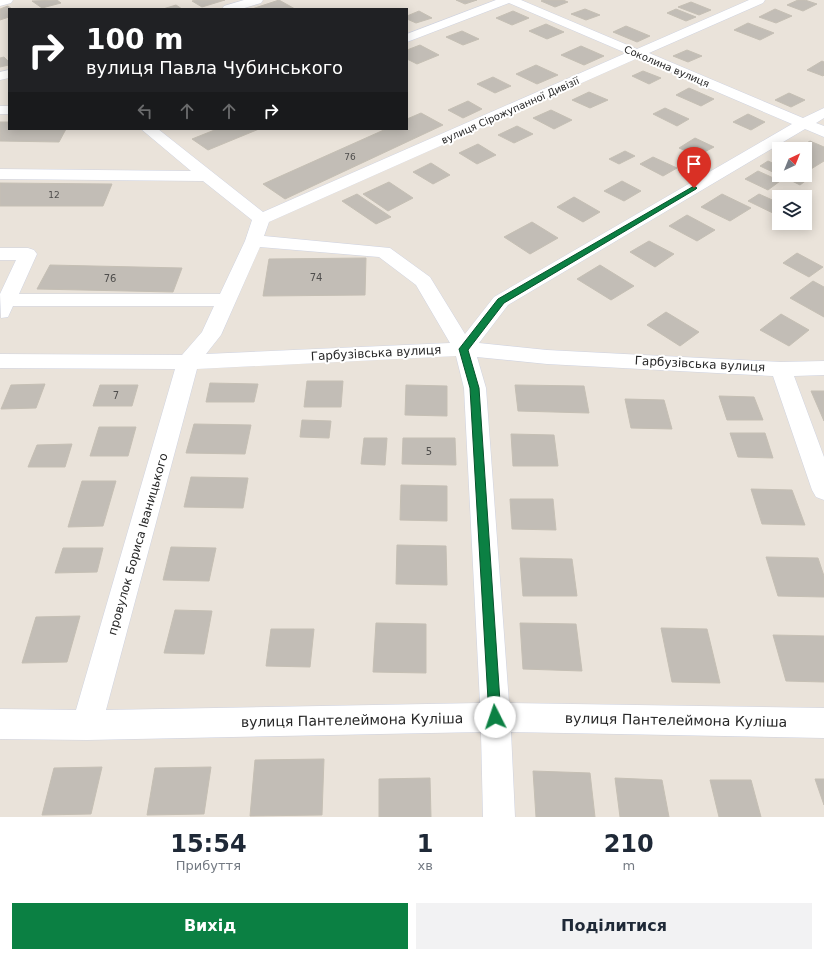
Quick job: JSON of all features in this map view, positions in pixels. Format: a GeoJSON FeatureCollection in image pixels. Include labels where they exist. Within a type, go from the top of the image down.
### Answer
{"type":"FeatureCollection","features":[{"type":"Feature","properties":{"kind":"street"},"geometry":{"type":"LineString","coordinates":[[0,2],[7,0]]}},
{"type":"Feature","properties":{"kind":"street"},"geometry":{"type":"LineString","coordinates":[[231,8],[257,0]]}},
{"type":"Feature","properties":{"kind":"street"},"geometry":{"type":"LineString","coordinates":[[408,38],[507,0]]}},
{"type":"Feature","properties":{"kind":"street","name":"Соколина вулиця"},"geometry":{"type":"LineString","coordinates":[[511,0],[824,132]]}},
{"type":"Feature","properties":{"kind":"street","name":"вулиця Сірожупанної Дивізії"},"geometry":{"type":"LineString","coordinates":[[260,219],[759,0]]}},
{"type":"Feature","properties":{"kind":"street"},"geometry":{"type":"LineString","coordinates":[[464,349],[501,301],[824,112]]}},
{"type":"Feature","properties":{"kind":"street"},"geometry":{"type":"LineString","coordinates":[[156,130],[260,219],[254,241],[211,335],[188,362]]}},
{"type":"Feature","properties":{"kind":"street"},"geometry":{"type":"LineString","coordinates":[[0,174],[208,176]]}},
{"type":"Feature","properties":{"kind":"street"},"geometry":{"type":"LineString","coordinates":[[254,241],[384,252],[423,282],[464,349],[475,388],[495,717],[499,817]]}},
{"type":"Feature","properties":{"kind":"street"},"geometry":{"type":"LineString","coordinates":[[0,254],[28,254],[3,307],[227,300]]}},
{"type":"Feature","properties":{"kind":"street","name":"Гарбузівська вулиця"},"geometry":{"type":"LineString","coordinates":[[0,361],[188,362],[464,349],[547,357],[781,369],[824,368]]}},
{"type":"Feature","properties":{"kind":"street","name":"провулок Бориса Іваницького"},"geometry":{"type":"LineString","coordinates":[[87,725],[188,362]]}},
{"type":"Feature","properties":{"kind":"street"},"geometry":{"type":"LineString","coordinates":[[781,369],[824,490]]}},
{"type":"Feature","properties":{"kind":"street","name":"вулиця Пантелеймона Куліша"},"geometry":{"type":"LineString","coordinates":[[0,724],[87,725],[495,717],[824,723]]}},
{"type":"Feature","properties":{"kind":"building"},"geometry":{"type":"Polygon","coordinates":[[[57,0],[61,3],[42,8],[32,1],[57,0]]]}},
{"type":"Feature","properties":{"kind":"building"},"geometry":{"type":"Polygon","coordinates":[[[225,0],[202,7],[192,1],[225,0]]]}},
{"type":"Feature","properties":{"kind":"building"},"geometry":{"type":"Polygon","coordinates":[[[279,0],[293,8],[255,8],[279,0]]]}},
{"type":"Feature","properties":{"kind":"building"},"geometry":{"type":"Polygon","coordinates":[[[456,0],[477,0],[465,4],[456,0]]]}},
{"type":"Feature","properties":{"kind":"building"},"geometry":{"type":"Polygon","coordinates":[[[563,0],[568,2],[555,7],[541,1],[563,0]]]}},
{"type":"Feature","properties":{"kind":"building"},"geometry":{"type":"Polygon","coordinates":[[[798,0],[805,0],[817,4],[803,11],[787,5],[798,0]]]}},
{"type":"Feature","properties":{"kind":"building"},"geometry":{"type":"Polygon","coordinates":[[[691,2],[711,10],[699,15],[678,7],[691,2]]]}},
{"type":"Feature","properties":{"kind":"building"},"geometry":{"type":"Polygon","coordinates":[[[176,5],[180,8],[166,8],[176,5]]]}},
{"type":"Feature","properties":{"kind":"building"},"geometry":{"type":"Polygon","coordinates":[[[8,6],[11,8],[8,8],[8,17],[0,20],[0,9],[8,6]]]}},
{"type":"Feature","properties":{"kind":"building"},"geometry":{"type":"Polygon","coordinates":[[[585,9],[600,15],[586,20],[571,14],[585,9]]]}},
{"type":"Feature","properties":{"kind":"building"},"geometry":{"type":"Polygon","coordinates":[[[676,9],[696,17],[686,21],[667,13],[676,9]]]}},
{"type":"Feature","properties":{"kind":"building"},"geometry":{"type":"Polygon","coordinates":[[[775,9],[792,16],[776,23],[759,17],[775,9]]]}},
{"type":"Feature","properties":{"kind":"building"},"geometry":{"type":"Polygon","coordinates":[[[419,11],[432,18],[416,23],[408,19],[408,16],[419,11]]]}},
{"type":"Feature","properties":{"kind":"building"},"geometry":{"type":"Polygon","coordinates":[[[513,11],[529,18],[512,25],[496,18],[513,11]]]}},
{"type":"Feature","properties":{"kind":"building"},"geometry":{"type":"Polygon","coordinates":[[[748,23],[774,33],[760,40],[734,30],[748,23]]]}},
{"type":"Feature","properties":{"kind":"building"},"geometry":{"type":"Polygon","coordinates":[[[546,24],[564,32],[547,39],[529,31],[546,24]]]}},
{"type":"Feature","properties":{"kind":"building"},"geometry":{"type":"Polygon","coordinates":[[[626,26],[650,36],[637,42],[613,32],[626,26]]]}},
{"type":"Feature","properties":{"kind":"building"},"geometry":{"type":"Polygon","coordinates":[[[462,31],[479,39],[463,45],[446,37],[462,31]]]}},
{"type":"Feature","properties":{"kind":"building"},"geometry":{"type":"Polygon","coordinates":[[[420,45],[439,55],[417,64],[408,60],[408,50],[420,45]]]}},
{"type":"Feature","properties":{"kind":"building"},"geometry":{"type":"Polygon","coordinates":[[[581,46],[604,56],[584,65],[561,55],[581,46]]]}},
{"type":"Feature","properties":{"kind":"building"},"geometry":{"type":"Polygon","coordinates":[[[687,50],[702,56],[688,62],[673,56],[687,50]]]}},
{"type":"Feature","properties":{"kind":"building"},"geometry":{"type":"Polygon","coordinates":[[[4,57],[8,61],[8,65],[0,67],[0,58],[4,57]]]}},
{"type":"Feature","properties":{"kind":"building"},"geometry":{"type":"Polygon","coordinates":[[[822,61],[824,62],[823,76],[807,70],[822,61]]]}},
{"type":"Feature","properties":{"kind":"building"},"geometry":{"type":"Polygon","coordinates":[[[536,65],[558,75],[537,84],[516,74],[536,65]]]}},
{"type":"Feature","properties":{"kind":"building"},"geometry":{"type":"Polygon","coordinates":[[[643,71],[661,78],[649,84],[632,76],[643,71]]]}},
{"type":"Feature","properties":{"kind":"building"},"geometry":{"type":"Polygon","coordinates":[[[493,77],[511,86],[495,93],[477,84],[493,77]]]}},
{"type":"Feature","properties":{"kind":"building"},"geometry":{"type":"Polygon","coordinates":[[[689,88],[714,99],[701,106],[676,95],[689,88]]]}},
{"type":"Feature","properties":{"kind":"building"},"geometry":{"type":"Polygon","coordinates":[[[589,92],[608,100],[590,108],[572,100],[589,92]]]}},
{"type":"Feature","properties":{"kind":"building"},"geometry":{"type":"Polygon","coordinates":[[[789,93],[805,100],[791,107],[775,100],[789,93]]]}},
{"type":"Feature","properties":{"kind":"building"},"geometry":{"type":"Polygon","coordinates":[[[468,101],[482,109],[463,118],[448,110],[468,101]]]}},
{"type":"Feature","properties":{"kind":"building"},"geometry":{"type":"Polygon","coordinates":[[[665,108],[689,119],[677,126],[653,114],[665,108]]]}},
{"type":"Feature","properties":{"kind":"building"},"geometry":{"type":"Polygon","coordinates":[[[551,110],[572,120],[554,129],[533,118],[551,110]]]}},
{"type":"Feature","properties":{"kind":"building"},"geometry":{"type":"Polygon","coordinates":[[[421,113],[443,125],[285,199],[263,184],[384,130],[408,130],[408,119],[421,113]]]}},
{"type":"Feature","properties":{"kind":"building"},"geometry":{"type":"Polygon","coordinates":[[[748,114],[765,122],[751,130],[733,122],[748,114]]]}},
{"type":"Feature","properties":{"kind":"building"},"geometry":{"type":"Polygon","coordinates":[[[0,122],[8,122],[8,130],[65,130],[59,142],[0,141],[0,122]]]}},
{"type":"Feature","properties":{"kind":"building"},"geometry":{"type":"Polygon","coordinates":[[[517,126],[533,134],[514,143],[498,135],[517,126]]]}},
{"type":"Feature","properties":{"kind":"building"},"geometry":{"type":"Polygon","coordinates":[[[214,130],[257,130],[208,150],[192,139],[214,130]]]}},
{"type":"Feature","properties":{"kind":"building"},"geometry":{"type":"Polygon","coordinates":[[[695,138],[714,147],[697,156],[679,148],[695,138]]]}},
{"type":"Feature","properties":{"kind":"building"},"geometry":{"type":"Polygon","coordinates":[[[810,141],[824,147],[824,161],[812,168],[812,142],[808,142],[810,141]]]}},
{"type":"Feature","properties":{"kind":"building"},"geometry":{"type":"Polygon","coordinates":[[[478,144],[496,155],[477,164],[459,153],[478,144]]]}},
{"type":"Feature","properties":{"kind":"building"},"geometry":{"type":"Polygon","coordinates":[[[625,151],[635,156],[619,164],[609,159],[625,151]]]}},
{"type":"Feature","properties":{"kind":"building"},"geometry":{"type":"Polygon","coordinates":[[[653,157],[677,168],[663,176],[640,164],[653,157]]]}},
{"type":"Feature","properties":{"kind":"building"},"geometry":{"type":"Polygon","coordinates":[[[768,161],[772,163],[772,172],[760,166],[768,161]]]}},
{"type":"Feature","properties":{"kind":"building"},"geometry":{"type":"Polygon","coordinates":[[[431,163],[450,175],[433,184],[413,172],[431,163]]]}},
{"type":"Feature","properties":{"kind":"building"},"geometry":{"type":"Polygon","coordinates":[[[758,171],[772,177],[772,182],[779,182],[768,190],[745,179],[758,171]]]}},
{"type":"Feature","properties":{"kind":"building"},"geometry":{"type":"Polygon","coordinates":[[[622,181],[641,191],[624,201],[604,191],[622,181]]]}},
{"type":"Feature","properties":{"kind":"building"},"geometry":{"type":"Polygon","coordinates":[[[389,182],[413,198],[388,211],[363,194],[389,182]]]}},
{"type":"Feature","properties":{"kind":"building"},"geometry":{"type":"Polygon","coordinates":[[[794,182],[804,182],[800,185],[794,182]]]}},
{"type":"Feature","properties":{"kind":"building"},"geometry":{"type":"Polygon","coordinates":[[[0,183],[112,184],[103,206],[0,206],[0,183]]]}},
{"type":"Feature","properties":{"kind":"building"},"geometry":{"type":"Polygon","coordinates":[[[357,194],[391,217],[376,224],[342,201],[357,194]]]}},
{"type":"Feature","properties":{"kind":"building"},"geometry":{"type":"Polygon","coordinates":[[[722,194],[751,208],[730,221],[701,207],[722,194]]]}},
{"type":"Feature","properties":{"kind":"building"},"geometry":{"type":"Polygon","coordinates":[[[759,194],[772,200],[772,213],[748,201],[759,194]]]}},
{"type":"Feature","properties":{"kind":"building"},"geometry":{"type":"Polygon","coordinates":[[[574,197],[600,212],[583,222],[557,207],[574,197]]]}},
{"type":"Feature","properties":{"kind":"building"},"geometry":{"type":"Polygon","coordinates":[[[687,215],[715,230],[697,241],[669,226],[687,215]]]}},
{"type":"Feature","properties":{"kind":"building"},"geometry":{"type":"Polygon","coordinates":[[[532,222],[558,238],[530,254],[504,237],[532,222]]]}},
{"type":"Feature","properties":{"kind":"building"},"geometry":{"type":"Polygon","coordinates":[[[649,241],[674,254],[655,267],[630,252],[649,241]]]}},
{"type":"Feature","properties":{"kind":"building"},"geometry":{"type":"Polygon","coordinates":[[[797,253],[823,267],[809,277],[783,263],[797,253]]]}},
{"type":"Feature","properties":{"kind":"building"},"geometry":{"type":"Polygon","coordinates":[[[366,258],[365,295],[263,296],[269,259],[366,258]]]}},
{"type":"Feature","properties":{"kind":"building"},"geometry":{"type":"Polygon","coordinates":[[[50,265],[182,268],[173,292],[37,289],[50,265]]]}},
{"type":"Feature","properties":{"kind":"building"},"geometry":{"type":"Polygon","coordinates":[[[600,265],[634,286],[611,300],[577,279],[600,265]]]}},
{"type":"Feature","properties":{"kind":"building"},"geometry":{"type":"Polygon","coordinates":[[[813,281],[824,287],[824,317],[790,298],[813,281]]]}},
{"type":"Feature","properties":{"kind":"building"},"geometry":{"type":"Polygon","coordinates":[[[666,312],[699,332],[680,346],[647,325],[666,312]]]}},
{"type":"Feature","properties":{"kind":"building"},"geometry":{"type":"Polygon","coordinates":[[[781,314],[809,330],[789,346],[760,330],[781,314]]]}},
{"type":"Feature","properties":{"kind":"building"},"geometry":{"type":"Polygon","coordinates":[[[307,381],[343,381],[341,407],[304,407],[307,381]]]}},
{"type":"Feature","properties":{"kind":"building"},"geometry":{"type":"Polygon","coordinates":[[[210,383],[258,384],[254,402],[206,402],[210,383]]]}},
{"type":"Feature","properties":{"kind":"building"},"geometry":{"type":"Polygon","coordinates":[[[45,384],[36,408],[1,409],[11,385],[45,384]]]}},
{"type":"Feature","properties":{"kind":"building"},"geometry":{"type":"Polygon","coordinates":[[[100,385],[138,385],[132,406],[93,406],[100,385]]]}},
{"type":"Feature","properties":{"kind":"building"},"geometry":{"type":"Polygon","coordinates":[[[406,385],[447,386],[447,416],[405,415],[406,385]]]}},
{"type":"Feature","properties":{"kind":"building"},"geometry":{"type":"Polygon","coordinates":[[[515,385],[584,386],[589,413],[518,411],[515,385]]]}},
{"type":"Feature","properties":{"kind":"building"},"geometry":{"type":"Polygon","coordinates":[[[811,391],[824,391],[824,421],[811,391]]]}},
{"type":"Feature","properties":{"kind":"building"},"geometry":{"type":"Polygon","coordinates":[[[719,396],[754,397],[763,420],[727,420],[719,396]]]}},
{"type":"Feature","properties":{"kind":"building"},"geometry":{"type":"Polygon","coordinates":[[[625,399],[664,400],[672,429],[631,428],[625,399]]]}},
{"type":"Feature","properties":{"kind":"building"},"geometry":{"type":"Polygon","coordinates":[[[302,420],[331,421],[329,438],[300,437],[302,420]]]}},
{"type":"Feature","properties":{"kind":"building"},"geometry":{"type":"Polygon","coordinates":[[[194,424],[251,425],[245,454],[186,453],[194,424]]]}},
{"type":"Feature","properties":{"kind":"building"},"geometry":{"type":"Polygon","coordinates":[[[99,427],[136,427],[128,456],[90,456],[99,427]]]}},
{"type":"Feature","properties":{"kind":"building"},"geometry":{"type":"Polygon","coordinates":[[[730,433],[765,433],[773,458],[738,457],[730,433]]]}},
{"type":"Feature","properties":{"kind":"building"},"geometry":{"type":"Polygon","coordinates":[[[511,434],[554,435],[558,466],[513,466],[511,434]]]}},
{"type":"Feature","properties":{"kind":"building"},"geometry":{"type":"Polygon","coordinates":[[[364,438],[387,438],[385,465],[361,464],[364,438]]]}},
{"type":"Feature","properties":{"kind":"building"},"geometry":{"type":"Polygon","coordinates":[[[403,438],[455,438],[456,465],[402,464],[403,438]]]}},
{"type":"Feature","properties":{"kind":"building"},"geometry":{"type":"Polygon","coordinates":[[[72,444],[65,467],[28,467],[37,445],[72,444]]]}},
{"type":"Feature","properties":{"kind":"building"},"geometry":{"type":"Polygon","coordinates":[[[191,477],[248,478],[243,508],[184,507],[191,477]]]}},
{"type":"Feature","properties":{"kind":"building"},"geometry":{"type":"Polygon","coordinates":[[[82,481],[116,481],[103,526],[68,527],[82,481]]]}},
{"type":"Feature","properties":{"kind":"building"},"geometry":{"type":"Polygon","coordinates":[[[401,485],[447,486],[447,521],[400,520],[401,485]]]}},
{"type":"Feature","properties":{"kind":"building"},"geometry":{"type":"Polygon","coordinates":[[[751,489],[792,490],[805,525],[762,524],[751,489]]]}},
{"type":"Feature","properties":{"kind":"building"},"geometry":{"type":"Polygon","coordinates":[[[510,499],[553,499],[556,530],[512,529],[510,499]]]}},
{"type":"Feature","properties":{"kind":"building"},"geometry":{"type":"Polygon","coordinates":[[[397,545],[446,546],[447,585],[396,584],[397,545]]]}},
{"type":"Feature","properties":{"kind":"building"},"geometry":{"type":"Polygon","coordinates":[[[171,547],[216,548],[209,581],[163,580],[171,547]]]}},
{"type":"Feature","properties":{"kind":"building"},"geometry":{"type":"Polygon","coordinates":[[[63,548],[103,548],[97,572],[55,573],[63,548]]]}},
{"type":"Feature","properties":{"kind":"building"},"geometry":{"type":"Polygon","coordinates":[[[766,557],[818,558],[824,576],[824,597],[778,596],[766,557]]]}},
{"type":"Feature","properties":{"kind":"building"},"geometry":{"type":"Polygon","coordinates":[[[520,558],[572,559],[577,596],[523,596],[520,558]]]}},
{"type":"Feature","properties":{"kind":"building"},"geometry":{"type":"Polygon","coordinates":[[[175,610],[212,611],[204,654],[164,653],[175,610]]]}},
{"type":"Feature","properties":{"kind":"building"},"geometry":{"type":"Polygon","coordinates":[[[80,616],[67,662],[22,663],[36,617],[80,616]]]}},
{"type":"Feature","properties":{"kind":"building"},"geometry":{"type":"Polygon","coordinates":[[[376,623],[426,624],[426,673],[373,672],[376,623]]]}},
{"type":"Feature","properties":{"kind":"building"},"geometry":{"type":"Polygon","coordinates":[[[520,623],[576,624],[582,671],[523,669],[520,623]]]}},
{"type":"Feature","properties":{"kind":"building"},"geometry":{"type":"Polygon","coordinates":[[[661,628],[707,629],[720,683],[672,682],[661,628]]]}},
{"type":"Feature","properties":{"kind":"building"},"geometry":{"type":"Polygon","coordinates":[[[271,629],[314,629],[310,667],[266,666],[271,629]]]}},
{"type":"Feature","properties":{"kind":"building"},"geometry":{"type":"Polygon","coordinates":[[[773,635],[824,636],[824,682],[786,681],[773,635]]]}},
{"type":"Feature","properties":{"kind":"building"},"geometry":{"type":"Polygon","coordinates":[[[324,759],[322,815],[250,816],[255,760],[324,759]]]}},
{"type":"Feature","properties":{"kind":"building"},"geometry":{"type":"Polygon","coordinates":[[[102,767],[91,814],[42,815],[54,768],[102,767]]]}},
{"type":"Feature","properties":{"kind":"building"},"geometry":{"type":"Polygon","coordinates":[[[211,767],[204,814],[147,815],[155,768],[211,767]]]}},
{"type":"Feature","properties":{"kind":"building"},"geometry":{"type":"Polygon","coordinates":[[[533,771],[590,773],[595,817],[536,817],[533,771]]]}},
{"type":"Feature","properties":{"kind":"building"},"geometry":{"type":"Polygon","coordinates":[[[430,778],[431,817],[379,817],[379,779],[430,778]]]}},
{"type":"Feature","properties":{"kind":"building"},"geometry":{"type":"Polygon","coordinates":[[[615,778],[662,780],[669,817],[620,817],[615,778]]]}},
{"type":"Feature","properties":{"kind":"building"},"geometry":{"type":"Polygon","coordinates":[[[815,779],[824,779],[824,805],[815,779]]]}},
{"type":"Feature","properties":{"kind":"building"},"geometry":{"type":"Polygon","coordinates":[[[710,780],[751,780],[761,817],[719,817],[710,780]]]}},
{"type":"Feature","properties":{"kind":"route"},"geometry":{"type":"LineString","coordinates":[[495,717],[475,388],[464,349],[501,301],[694,188]]}}]}
